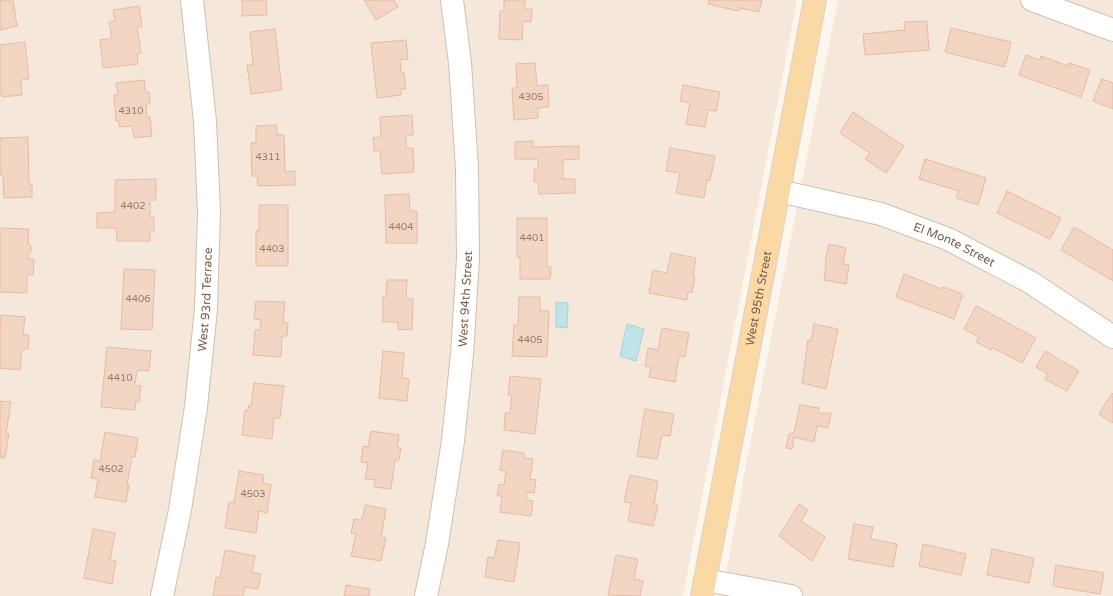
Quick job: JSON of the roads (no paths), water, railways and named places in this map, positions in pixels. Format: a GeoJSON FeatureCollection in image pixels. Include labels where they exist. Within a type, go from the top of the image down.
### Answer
{"type":"FeatureCollection","features":[{"type":"Feature","properties":{"kind":"main road","name":"West 95th Street"},"geometry":{"type":"LineString","coordinates":[[704,588],[815,0]]}},
{"type":"Feature","properties":{"kind":"street","name":"West 93rd Terrace"},"geometry":{"type":"LineString","coordinates":[[162,596],[180,510],[196,407],[206,309],[209,212],[205,128],[199,56],[192,0]]}},
{"type":"Feature","properties":{"kind":"street","name":"West 94th Street"},"geometry":{"type":"LineString","coordinates":[[426,596],[437,544],[454,441],[462,354],[468,258],[467,168],[460,63],[452,0]]}},
{"type":"Feature","properties":{"kind":"street"},"geometry":{"type":"LineString","coordinates":[[1032,0],[1113,30]]}},
{"type":"Feature","properties":{"kind":"street","name":"El Monte Street"},"geometry":{"type":"LineString","coordinates":[[779,191],[881,214],[948,239],[1030,282],[1113,337]]}},
{"type":"Feature","properties":{"kind":"street"},"geometry":{"type":"LineString","coordinates":[[704,588],[791,596]]}},
{"type":"Feature","properties":{"kind":"water"},"geometry":{"type":"Polygon","coordinates":[[[556,302],[568,303],[567,328],[556,327],[556,302]]]}},
{"type":"Feature","properties":{"kind":"water"},"geometry":{"type":"Polygon","coordinates":[[[627,324],[644,329],[636,361],[620,356],[627,324]]]}}]}
